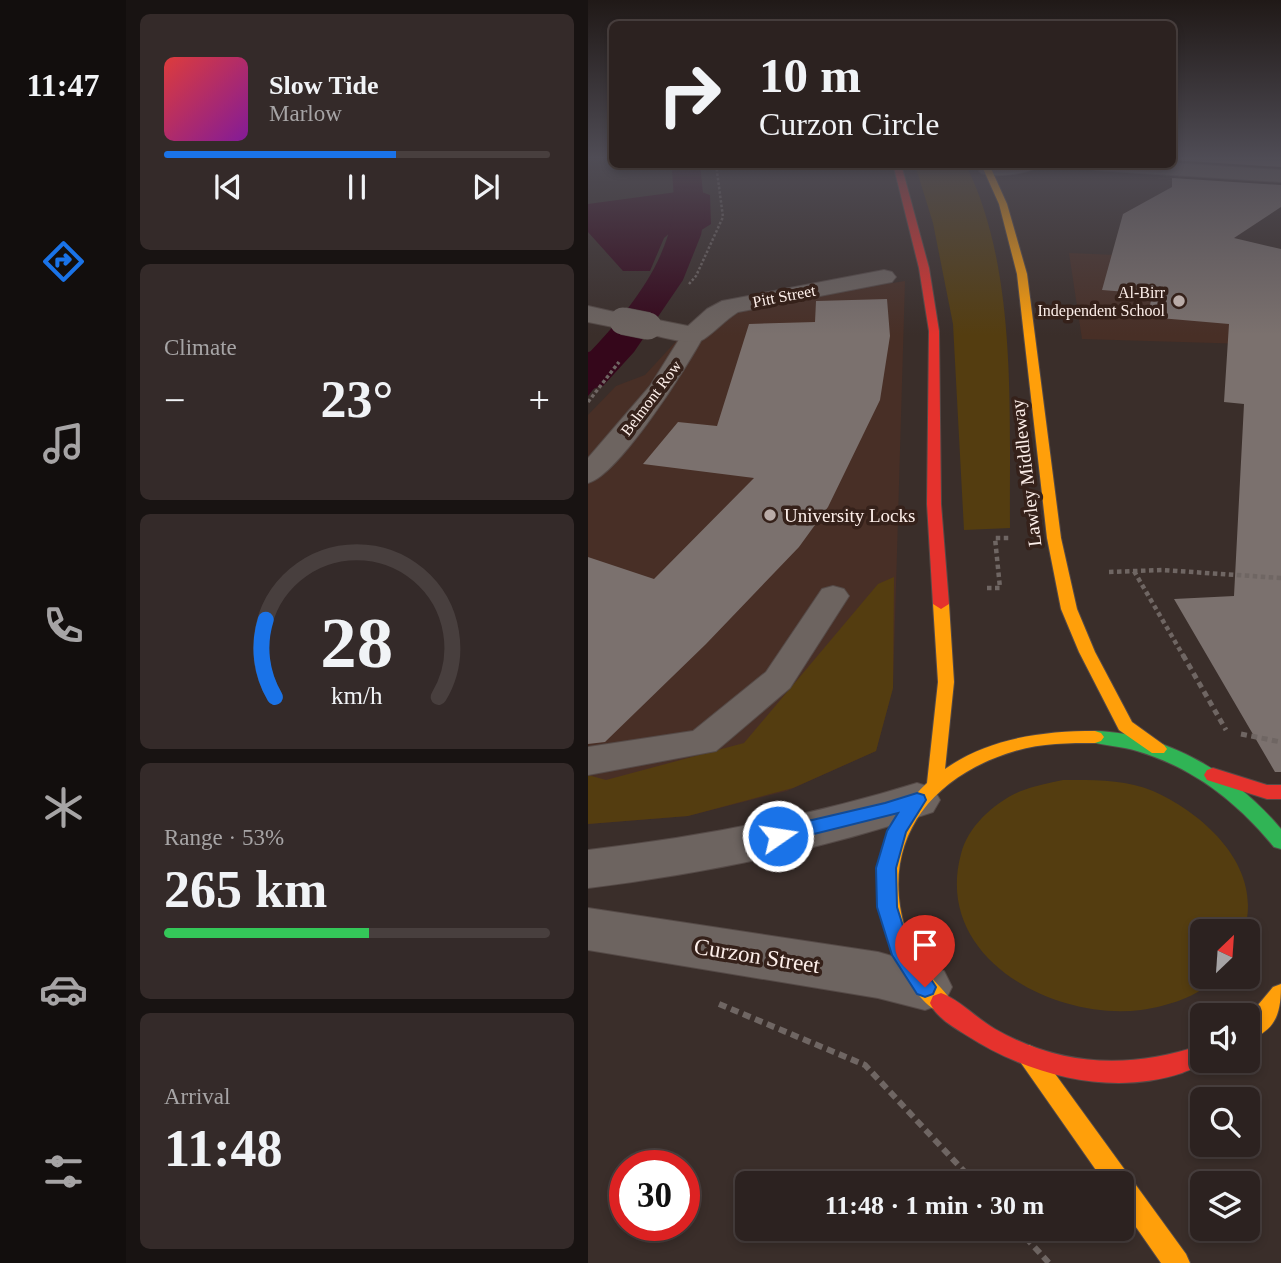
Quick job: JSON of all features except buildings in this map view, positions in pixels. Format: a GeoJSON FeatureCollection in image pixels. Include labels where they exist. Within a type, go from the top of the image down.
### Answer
{"type":"FeatureCollection","features":[{"type":"Feature","properties":{"kind":"main road"},"geometry":{"type":"LineString","coordinates":[[911,217],[924,268],[934,331],[934,504],[946,682],[926,790]]}},
{"type":"Feature","properties":{"kind":"main road","name":"Lawley Middleway"},"geometry":{"type":"LineString","coordinates":[[1008,217],[1022,274],[1054,538],[1069,609],[1087,652],[1125,726],[1161,751]]}},
{"type":"Feature","properties":{"kind":"main road"},"geometry":{"type":"LineString","coordinates":[[1190,1059],[1156,1069],[1091,1070],[1029,1056],[971,1027],[925,987],[899,948],[887,907],[886,868],[897,831],[926,790],[983,752],[1040,738],[1100,736],[1161,751],[1213,775],[1267,792],[1281,792]]}},
{"type":"Feature","properties":{"kind":"main road"},"geometry":{"type":"LineString","coordinates":[[1213,775],[1241,796],[1266,821],[1281,842]]}},
{"type":"Feature","properties":{"kind":"main road"},"geometry":{"type":"LineString","coordinates":[[1260,1021],[1281,994]]}},
{"type":"Feature","properties":{"kind":"main road"},"geometry":{"type":"LineString","coordinates":[[1029,1056],[1177,1263]]}},
{"type":"Feature","properties":{"kind":"street","name":"Pitt Street"},"geometry":{"type":"LineString","coordinates":[[693,335],[716,314],[731,306],[884,277]]}},
{"type":"Feature","properties":{"kind":"street","name":"Belmont Row"},"geometry":{"type":"LineString","coordinates":[[588,314],[693,335]]}},
{"type":"Feature","properties":{"kind":"street"},"geometry":{"type":"LineString","coordinates":[[588,869],[663,860],[887,810],[926,790]]}},
{"type":"Feature","properties":{"kind":"street","name":"Curzon Street"},"geometry":{"type":"LineString","coordinates":[[588,929],[878,975],[925,987]]}},
{"type":"Feature","properties":{"kind":"lane","name":"Belmont Row"},"geometry":{"type":"LineString","coordinates":[[588,475],[625,433],[680,362],[693,335]]}},
{"type":"Feature","properties":{"kind":"lane"},"geometry":{"type":"LineString","coordinates":[[588,761],[703,742],[778,680],[833,596]]}},
{"type":"Feature","properties":{"kind":"path"},"geometry":{"type":"LineString","coordinates":[[939,591],[1000,588],[995,538],[1054,538]]}},
{"type":"Feature","properties":{"kind":"path"},"geometry":{"type":"LineString","coordinates":[[1281,578],[1163,570],[1134,571],[1224,730],[1281,742]]}},
{"type":"Feature","properties":{"kind":"path"},"geometry":{"type":"LineString","coordinates":[[714,1002],[865,1065],[964,1171]]}},
{"type":"Feature","properties":{"kind":"path"},"geometry":{"type":"LineString","coordinates":[[1029,1241],[1049,1263]]}},
{"type":"Feature","properties":{"kind":"shaded area"},"geometry":{"type":"Polygon","coordinates":[[[588,217],[711,217],[711,224],[692,236],[652,309],[641,304],[653,288],[679,236],[671,232],[664,238],[650,271],[623,271],[588,232],[588,217]]]}},
{"type":"Feature","properties":{"kind":"shaded area"},"geometry":{"type":"Polygon","coordinates":[[[931,217],[986,217],[995,250],[1007,343],[1010,528],[964,530],[953,324],[931,217]]]}},
{"type":"Feature","properties":{"kind":"shaded area","name":"Al-Birr Independent School"},"geometry":{"type":"Polygon","coordinates":[[[1069,253],[1281,262],[1281,345],[1082,339],[1069,253]]]}},
{"type":"Feature","properties":{"kind":"shaded area"},"geometry":{"type":"Polygon","coordinates":[[[905,281],[893,688],[876,751],[787,791],[688,816],[588,824],[588,415],[616,386],[645,375],[692,324],[742,307],[905,281]]]}},
{"type":"Feature","properties":{"kind":"shaded area"},"geometry":{"type":"Polygon","coordinates":[[[608,348],[622,354],[588,396],[588,352],[608,348]]]}},
{"type":"Feature","properties":{"kind":"shaded area"},"geometry":{"type":"Polygon","coordinates":[[[894,577],[893,688],[876,751],[793,788],[688,816],[588,824],[588,775],[606,780],[744,743],[878,584],[894,577]]]}},
{"type":"Feature","properties":{"kind":"shaded area"},"geometry":{"type":"Polygon","coordinates":[[[1063,780],[1097,780],[1142,787],[1173,801],[1192,814],[1226,846],[1238,865],[1246,886],[1248,908],[1246,919],[1190,919],[1190,989],[1202,989],[1172,1003],[1141,1010],[1107,1011],[1071,1005],[1038,993],[1007,975],[982,952],[965,923],[957,891],[961,854],[976,825],[992,808],[1026,789],[1063,780]]]}},
{"type":"Feature","properties":{"kind":"waterway"},"geometry":{"type":"LineString","coordinates":[[588,377],[636,323],[665,280],[676,258],[688,217]]}},
{"type":"Feature","properties":{"kind":"traffic: fast"},"geometry":{"type":"LineString","coordinates":[[1095,737],[1142,746],[1202,771],[1252,809],[1281,842]]}},
{"type":"Feature","properties":{"kind":"traffic: slow"},"geometry":{"type":"LineString","coordinates":[[1007,217],[1022,274],[1054,538],[1069,609],[1087,652],[1125,726],[1158,749]]}},
{"type":"Feature","properties":{"kind":"traffic: slow"},"geometry":{"type":"LineString","coordinates":[[935,781],[946,682],[941,604]]}},
{"type":"Feature","properties":{"kind":"traffic: slow"},"geometry":{"type":"LineString","coordinates":[[941,1003],[912,969],[900,944],[892,917],[888,872],[893,846],[904,823],[919,801],[938,783],[984,755],[1031,741],[1095,737]]}},
{"type":"Feature","properties":{"kind":"traffic: slow"},"geometry":{"type":"LineString","coordinates":[[1260,1021],[1281,994]]}},
{"type":"Feature","properties":{"kind":"traffic: slow"},"geometry":{"type":"LineString","coordinates":[[1029,1056],[1177,1263]]}},
{"type":"Feature","properties":{"kind":"traffic: jam"},"geometry":{"type":"LineString","coordinates":[[911,217],[924,268],[934,331],[934,504],[941,604]]}},
{"type":"Feature","properties":{"kind":"traffic: jam"},"geometry":{"type":"LineString","coordinates":[[1213,775],[1267,792],[1281,792]]}},
{"type":"Feature","properties":{"kind":"traffic: jam"},"geometry":{"type":"LineString","coordinates":[[941,1003],[963,1021],[1013,1049],[1070,1067],[1127,1072],[1162,1068],[1190,1059]]}},
{"type":"Feature","properties":{"kind":"place","name":"Al-Birr Independent School"},"geometry":{"type":"Point","coordinates":[1179,301]}},
{"type":"Feature","properties":{"kind":"place","name":"University Locks"},"geometry":{"type":"Point","coordinates":[770,515]}},
{"type":"Feature","properties":{"kind":"route"},"geometry":{"type":"LineString","coordinates":[[778,836],[887,810],[917,800],[897,831],[886,868],[887,907],[899,948],[925,987]]}}]}
